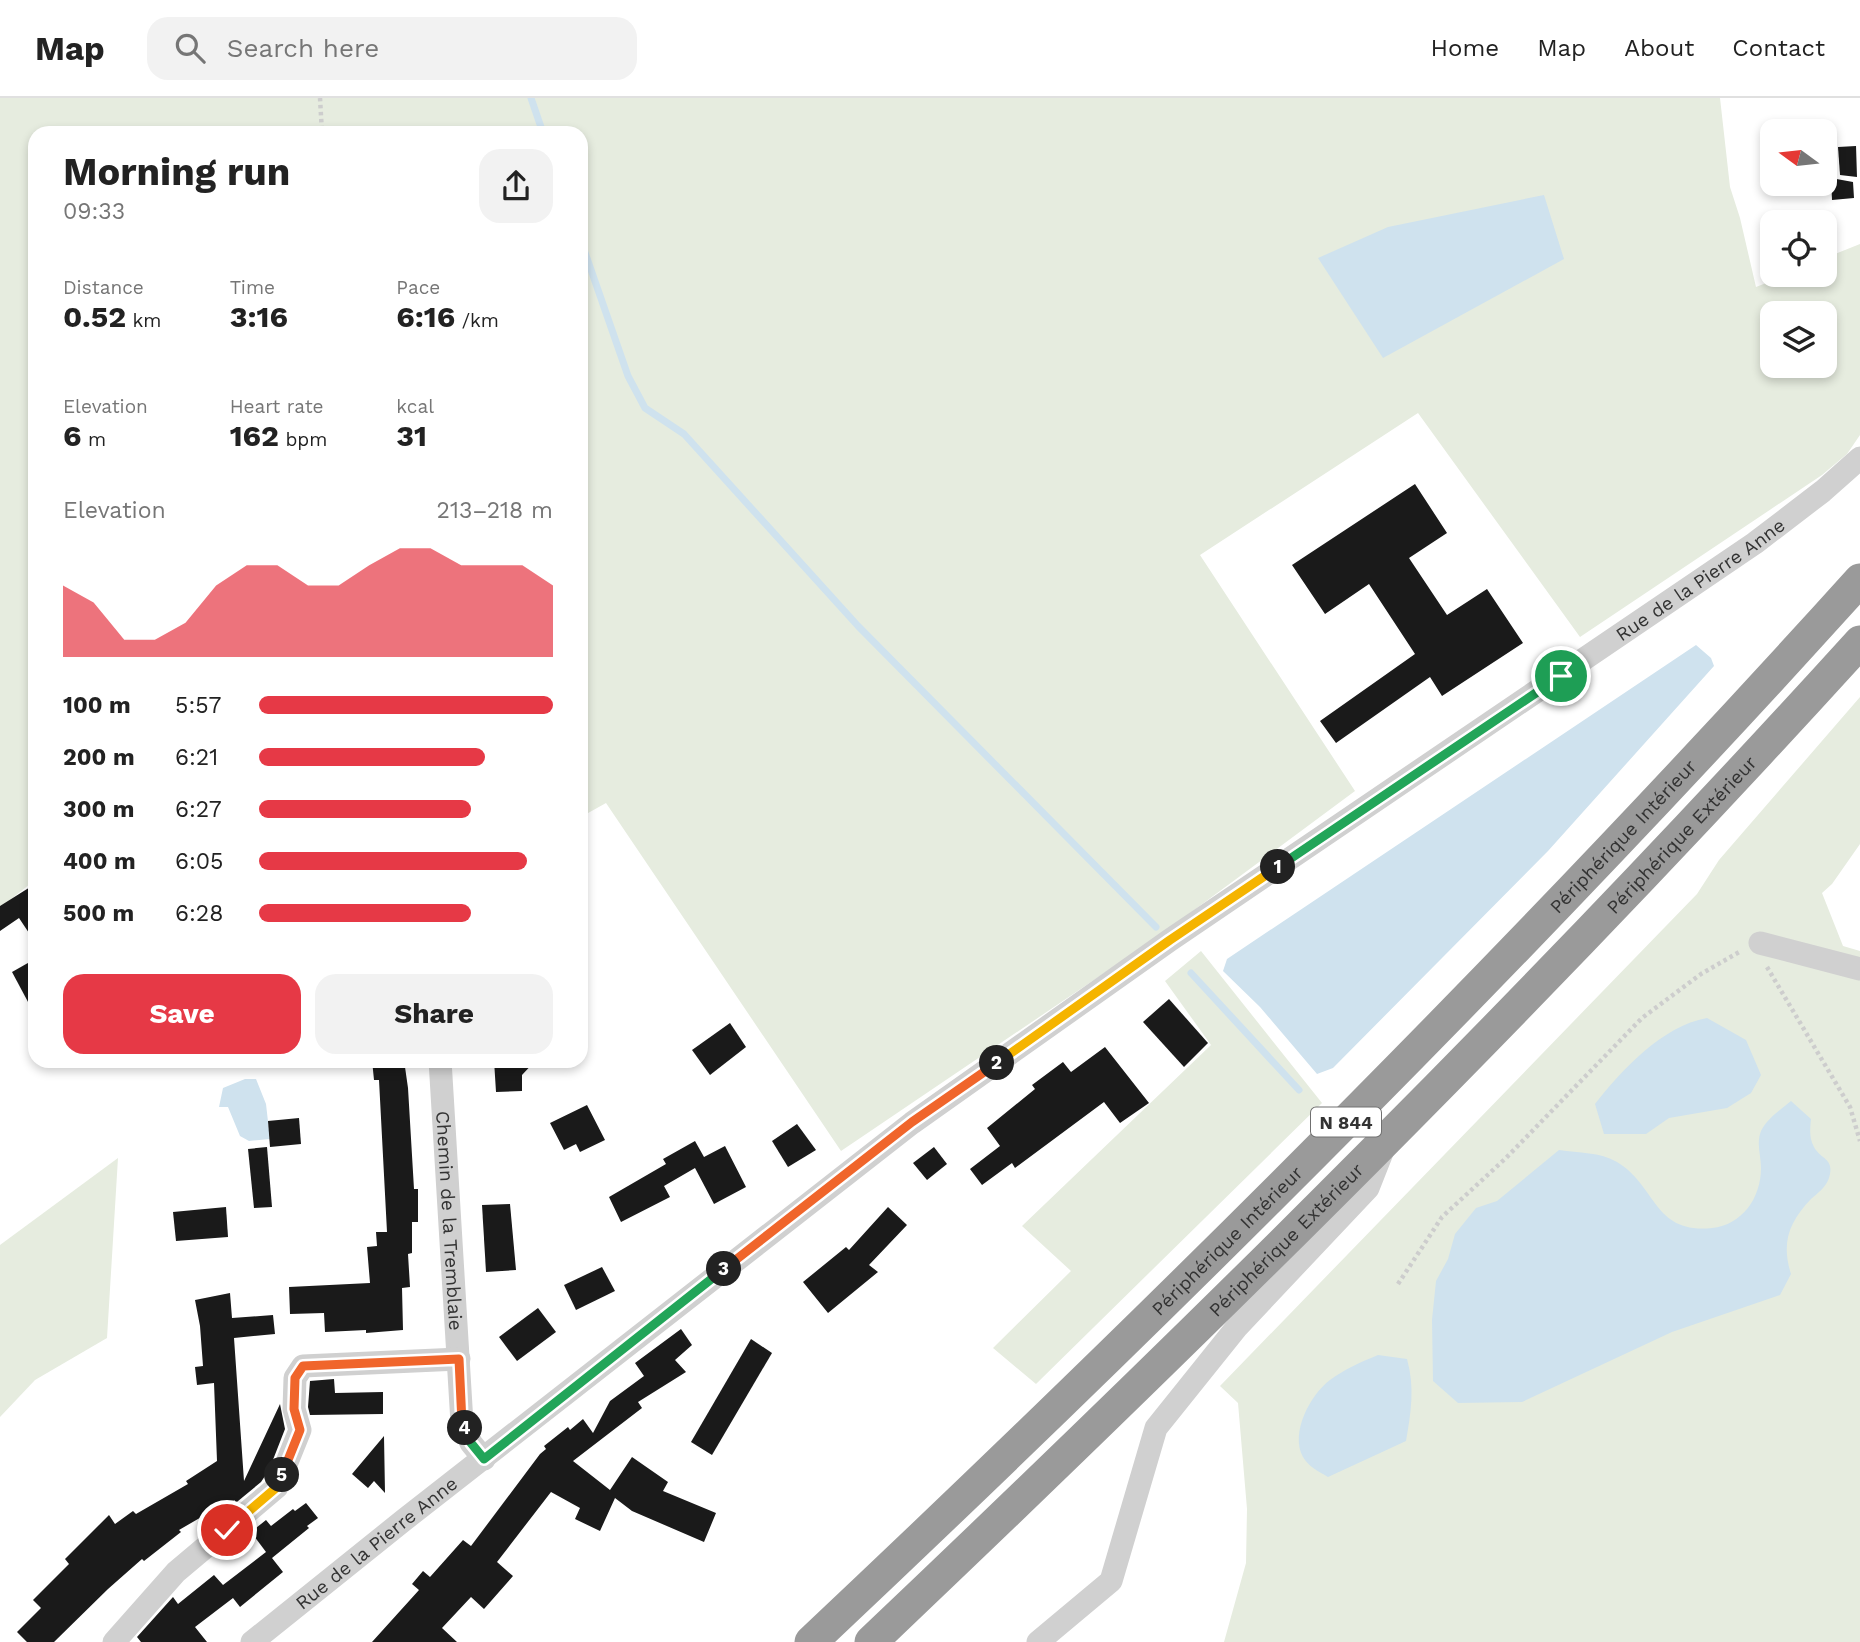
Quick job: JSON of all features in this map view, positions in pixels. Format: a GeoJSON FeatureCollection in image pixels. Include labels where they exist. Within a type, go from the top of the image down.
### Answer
{"type":"FeatureCollection","features":[{"type":"Feature","properties":{"kind":"highway","name":"Périphérique Intérieur"},"geometry":{"type":"LineString","coordinates":[[811,1642],[1060,1404],[1336,1133],[1594,868],[1860,580]]}},
{"type":"Feature","properties":{"kind":"highway","name":"Périphérique Extérieur"},"geometry":{"type":"LineString","coordinates":[[871,1642],[1085,1438],[1386,1142],[1657,861],[1860,642]]}},
{"type":"Feature","properties":{"kind":"street","name":"Rue de la Pierre Anne"},"geometry":{"type":"LineString","coordinates":[[252,1642],[912,1122],[1170,940],[1755,543],[1823,491],[1860,458]]}},
{"type":"Feature","properties":{"kind":"street"},"geometry":{"type":"LineString","coordinates":[[1760,943],[1860,969]]}},
{"type":"Feature","properties":{"kind":"street","name":"Chemin de la Tremblaie"},"geometry":{"type":"LineString","coordinates":[[441,1068],[462,1423],[471,1443],[484,1459]]}},
{"type":"Feature","properties":{"kind":"street"},"geometry":{"type":"LineString","coordinates":[[1038,1642],[1111,1581],[1156,1428],[1237,1327],[1368,1188],[1386,1142]]}},
{"type":"Feature","properties":{"kind":"street"},"geometry":{"type":"LineString","coordinates":[[114,1642],[176,1572],[277,1487],[300,1430],[294,1409],[295,1378],[303,1366],[459,1359]]}},
{"type":"Feature","properties":{"kind":"path"},"geometry":{"type":"LineString","coordinates":[[320,98],[322,126]]}},
{"type":"Feature","properties":{"kind":"path"},"geometry":{"type":"LineString","coordinates":[[1398,1284],[1443,1217],[1506,1158],[1642,1018],[1701,974],[1760,943],[1771,976],[1850,1107],[1860,1142]]}},
{"type":"Feature","properties":{"kind":"shaded area"},"geometry":{"type":"Polygon","coordinates":[[[0,98],[1720,98],[1730,187],[1756,287],[1837,287],[1837,253],[1860,244],[1860,435],[1847,454],[1822,475],[1580,637],[1418,413],[1200,555],[1355,791],[1159,936],[841,1151],[606,803],[588,813],[588,126],[28,126],[28,886],[0,908],[0,98]]]}},
{"type":"Feature","properties":{"kind":"shaded area"},"geometry":{"type":"Polygon","coordinates":[[[1860,697],[1860,844],[1832,884],[1822,893],[1843,946],[1860,951],[1860,1642],[1224,1642],[1246,1563],[1247,1509],[1238,1403],[1220,1386],[1697,894],[1719,860],[1860,697]]]}},
{"type":"Feature","properties":{"kind":"shaded area"},"geometry":{"type":"Polygon","coordinates":[[[1201,951],[1322,1103],[1036,1384],[993,1348],[1071,1271],[1022,1226],[1211,1045],[1165,981],[1201,951]]]}},
{"type":"Feature","properties":{"kind":"shaded area"},"geometry":{"type":"Polygon","coordinates":[[[118,1158],[107,1338],[35,1380],[0,1417],[0,1245],[118,1158]]]}},
{"type":"Feature","properties":{"kind":"water"},"geometry":{"type":"Polygon","coordinates":[[[1544,195],[1564,259],[1383,358],[1318,258],[1388,227],[1544,195]]]}},
{"type":"Feature","properties":{"kind":"water"},"geometry":{"type":"Polygon","coordinates":[[[1696,645],[1711,658],[1714,666],[1548,851],[1333,1068],[1317,1074],[1260,1007],[1223,971],[1227,959],[1696,645]]]}},
{"type":"Feature","properties":{"kind":"water"},"geometry":{"type":"Polygon","coordinates":[[[1707,1018],[1746,1040],[1761,1075],[1751,1093],[1727,1108],[1669,1118],[1646,1134],[1604,1134],[1595,1104],[1618,1077],[1644,1051],[1674,1030],[1707,1018]]]}},
{"type":"Feature","properties":{"kind":"water"},"geometry":{"type":"Polygon","coordinates":[[[245,1079],[256,1079],[266,1104],[270,1139],[249,1141],[240,1136],[228,1107],[219,1107],[223,1088],[245,1079]]]}},
{"type":"Feature","properties":{"kind":"water"},"geometry":{"type":"Polygon","coordinates":[[[1791,1101],[1811,1119],[1812,1144],[1829,1163],[1830,1171],[1826,1184],[1803,1208],[1792,1225],[1787,1243],[1791,1274],[1780,1295],[1672,1332],[1522,1402],[1458,1403],[1433,1381],[1432,1320],[1436,1281],[1448,1259],[1455,1234],[1476,1208],[1497,1201],[1559,1150],[1596,1155],[1617,1162],[1640,1183],[1657,1206],[1678,1224],[1693,1228],[1723,1226],[1741,1216],[1758,1190],[1761,1131],[1770,1119],[1791,1101]]]}},
{"type":"Feature","properties":{"kind":"water"},"geometry":{"type":"Polygon","coordinates":[[[1378,1355],[1407,1359],[1412,1390],[1406,1441],[1328,1477],[1303,1457],[1299,1437],[1304,1415],[1316,1395],[1330,1380],[1378,1355]]]}},
{"type":"Feature","properties":{"kind":"building"},"geometry":{"type":"Polygon","coordinates":[[[1856,146],[1857,177],[1840,175],[1838,147],[1856,146]]]}},
{"type":"Feature","properties":{"kind":"building"},"geometry":{"type":"Polygon","coordinates":[[[1838,179],[1853,182],[1854,198],[1832,200],[1832,196],[1838,196],[1838,179]]]}},
{"type":"Feature","properties":{"kind":"building"},"geometry":{"type":"Polygon","coordinates":[[[1415,484],[1447,533],[1409,558],[1447,615],[1487,589],[1523,643],[1442,696],[1430,677],[1336,743],[1320,721],[1415,654],[1369,584],[1325,614],[1292,565],[1415,484]]]}},
{"type":"Feature","properties":{"kind":"building"},"geometry":{"type":"Polygon","coordinates":[[[28,888],[28,932],[19,918],[0,931],[0,906],[28,888]]]}},
{"type":"Feature","properties":{"kind":"building"},"geometry":{"type":"Polygon","coordinates":[[[28,963],[28,1002],[12,972],[28,963]]]}},
{"type":"Feature","properties":{"kind":"building"},"geometry":{"type":"Polygon","coordinates":[[[1169,999],[1208,1043],[1184,1067],[1143,1022],[1169,999]]]}},
{"type":"Feature","properties":{"kind":"building"},"geometry":{"type":"Polygon","coordinates":[[[730,1023],[746,1047],[710,1075],[692,1050],[730,1023]]]}},
{"type":"Feature","properties":{"kind":"building"},"geometry":{"type":"Polygon","coordinates":[[[1105,1047],[1149,1103],[1120,1123],[1104,1102],[1015,1168],[1012,1163],[982,1185],[970,1169],[1000,1146],[987,1128],[1035,1089],[1032,1085],[1063,1062],[1071,1072],[1105,1047]]]}},
{"type":"Feature","properties":{"kind":"building"},"geometry":{"type":"Polygon","coordinates":[[[373,1068],[405,1068],[414,1189],[418,1189],[418,1222],[412,1222],[412,1253],[408,1254],[410,1287],[402,1288],[403,1330],[325,1332],[324,1313],[290,1314],[289,1287],[370,1283],[367,1247],[377,1246],[376,1232],[387,1232],[379,1080],[374,1080],[373,1068]]]}},
{"type":"Feature","properties":{"kind":"building"},"geometry":{"type":"Polygon","coordinates":[[[494,1068],[529,1068],[522,1075],[522,1091],[496,1092],[494,1068]]]}},
{"type":"Feature","properties":{"kind":"building"},"geometry":{"type":"Polygon","coordinates":[[[587,1105],[605,1140],[580,1152],[576,1144],[564,1150],[550,1123],[587,1105]]]}},
{"type":"Feature","properties":{"kind":"building"},"geometry":{"type":"Polygon","coordinates":[[[299,1118],[301,1144],[270,1147],[268,1121],[299,1118]]]}},
{"type":"Feature","properties":{"kind":"building"},"geometry":{"type":"Polygon","coordinates":[[[797,1124],[816,1150],[788,1167],[772,1141],[797,1124]]]}},
{"type":"Feature","properties":{"kind":"building"},"geometry":{"type":"Polygon","coordinates":[[[695,1141],[704,1157],[725,1146],[746,1187],[714,1204],[695,1168],[664,1186],[670,1197],[621,1222],[609,1197],[666,1164],[663,1159],[695,1141]]]}},
{"type":"Feature","properties":{"kind":"building"},"geometry":{"type":"Polygon","coordinates":[[[267,1147],[272,1207],[254,1208],[248,1149],[267,1147]]]}},
{"type":"Feature","properties":{"kind":"building"},"geometry":{"type":"Polygon","coordinates":[[[934,1147],[947,1164],[927,1180],[913,1163],[934,1147]]]}},
{"type":"Feature","properties":{"kind":"building"},"geometry":{"type":"Polygon","coordinates":[[[510,1204],[516,1270],[486,1272],[482,1205],[510,1204]]]}},
{"type":"Feature","properties":{"kind":"building"},"geometry":{"type":"Polygon","coordinates":[[[226,1207],[228,1237],[176,1241],[173,1212],[226,1207]]]}},
{"type":"Feature","properties":{"kind":"building"},"geometry":{"type":"Polygon","coordinates":[[[888,1207],[907,1225],[869,1265],[878,1272],[828,1313],[803,1282],[846,1247],[849,1250],[888,1207]]]}},
{"type":"Feature","properties":{"kind":"building"},"geometry":{"type":"Polygon","coordinates":[[[602,1267],[615,1291],[576,1310],[564,1285],[602,1267]]]}},
{"type":"Feature","properties":{"kind":"building"},"geometry":{"type":"Polygon","coordinates":[[[230,1293],[232,1318],[273,1315],[275,1334],[234,1338],[244,1481],[280,1404],[285,1429],[269,1470],[261,1482],[232,1506],[235,1500],[179,1530],[181,1532],[144,1561],[142,1559],[54,1642],[27,1642],[17,1632],[41,1608],[33,1600],[69,1564],[65,1559],[109,1515],[115,1524],[133,1511],[136,1514],[188,1484],[186,1481],[217,1461],[214,1383],[197,1385],[195,1367],[203,1366],[195,1300],[230,1293]]]}},
{"type":"Feature","properties":{"kind":"building"},"geometry":{"type":"Polygon","coordinates":[[[538,1308],[556,1332],[517,1361],[499,1337],[538,1308]]]}},
{"type":"Feature","properties":{"kind":"building"},"geometry":{"type":"Polygon","coordinates":[[[681,1329],[692,1345],[675,1360],[686,1372],[638,1402],[642,1408],[573,1461],[610,1490],[632,1457],[668,1482],[663,1491],[716,1513],[704,1542],[632,1511],[615,1498],[600,1531],[575,1519],[580,1508],[551,1492],[497,1562],[513,1576],[484,1609],[471,1597],[442,1628],[457,1642],[372,1642],[419,1590],[412,1584],[423,1571],[430,1577],[463,1540],[471,1546],[546,1449],[544,1446],[583,1419],[593,1433],[610,1401],[644,1376],[635,1363],[681,1329]]]}},
{"type":"Feature","properties":{"kind":"building"},"geometry":{"type":"Polygon","coordinates":[[[751,1339],[772,1353],[712,1455],[691,1442],[751,1339]]]}},
{"type":"Feature","properties":{"kind":"building"},"geometry":{"type":"Polygon","coordinates":[[[334,1379],[335,1393],[383,1392],[383,1414],[310,1415],[310,1381],[334,1379]]]}},
{"type":"Feature","properties":{"kind":"building"},"geometry":{"type":"Polygon","coordinates":[[[384,1436],[385,1493],[374,1481],[368,1488],[352,1474],[384,1436]]]}},
{"type":"Feature","properties":{"kind":"building"},"geometry":{"type":"Polygon","coordinates":[[[306,1503],[318,1518],[272,1558],[283,1572],[240,1607],[233,1598],[195,1627],[207,1642],[141,1642],[137,1637],[173,1597],[178,1604],[214,1575],[223,1585],[266,1552],[251,1532],[266,1520],[271,1526],[293,1509],[295,1511],[306,1503]]]}},
{"type":"Feature","properties":{"kind":"waterway"},"geometry":{"type":"LineString","coordinates":[[531,98],[541,126]]}},
{"type":"Feature","properties":{"kind":"waterway"},"geometry":{"type":"LineString","coordinates":[[588,261],[628,376],[645,408],[684,434],[858,626],[1156,927]]}},
{"type":"Feature","properties":{"kind":"waterway"},"geometry":{"type":"LineString","coordinates":[[1191,973],[1299,1090]]}},
{"type":"Feature","properties":{"kind":"route"},"geometry":{"type":"LineString","coordinates":[[227,1530],[277,1487],[300,1430],[294,1409],[295,1378],[303,1366],[459,1359],[462,1423],[471,1443],[484,1459],[912,1122],[1170,940],[1561,676]]}}]}
